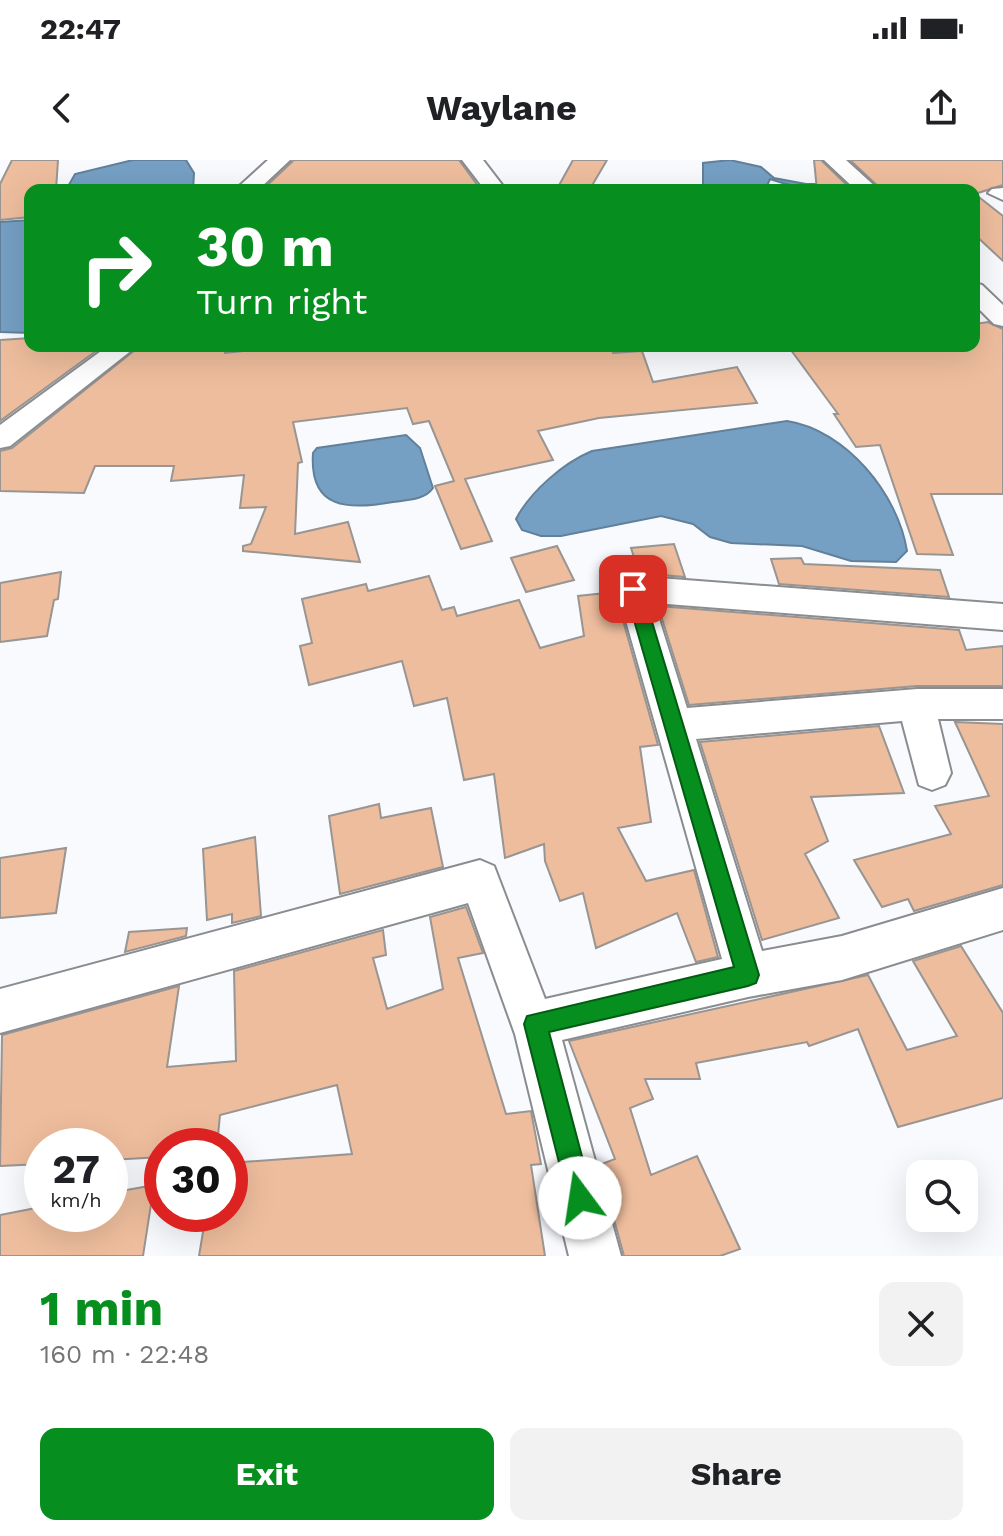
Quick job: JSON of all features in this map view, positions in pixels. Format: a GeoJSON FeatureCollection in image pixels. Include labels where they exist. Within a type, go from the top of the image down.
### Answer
{"type":"FeatureCollection","features":[{"type":"Feature","properties":{"kind":"street"},"geometry":{"type":"LineString","coordinates":[[252,184],[280,160]]}},
{"type":"Feature","properties":{"kind":"street"},"geometry":{"type":"LineString","coordinates":[[472,160],[491,184]]}},
{"type":"Feature","properties":{"kind":"street"},"geometry":{"type":"LineString","coordinates":[[834,160],[862,184]]}},
{"type":"Feature","properties":{"kind":"street"},"geometry":{"type":"LineString","coordinates":[[980,284],[1003,319]]}},
{"type":"Feature","properties":{"kind":"street"},"geometry":{"type":"LineString","coordinates":[[0,439],[116,352]]}},
{"type":"Feature","properties":{"kind":"street"},"geometry":{"type":"LineString","coordinates":[[748,975],[633,589],[1003,617]]}},
{"type":"Feature","properties":{"kind":"street"},"geometry":{"type":"LineString","coordinates":[[675,725],[917,704],[1003,704]]}},
{"type":"Feature","properties":{"kind":"street"},"geometry":{"type":"LineString","coordinates":[[917,704],[932,773]]}},
{"type":"Feature","properties":{"kind":"street"},"geometry":{"type":"LineString","coordinates":[[0,1011],[480,880],[529,1017]]}},
{"type":"Feature","properties":{"kind":"street"},"geometry":{"type":"LineString","coordinates":[[595,1256],[535,1024],[748,975],[842,958],[1003,909]]}},
{"type":"Feature","properties":{"kind":"water"},"geometry":{"type":"Polygon","coordinates":[[[133,160],[186,160],[194,173],[193,184],[69,184],[75,174],[133,160]]]}},
{"type":"Feature","properties":{"kind":"water"},"geometry":{"type":"Polygon","coordinates":[[[730,160],[761,167],[774,178],[806,184],[787,184],[770,179],[768,184],[703,184],[703,163],[730,160]]]}},
{"type":"Feature","properties":{"kind":"water"},"geometry":{"type":"Polygon","coordinates":[[[24,220],[24,333],[0,332],[0,222],[24,220]]]}},
{"type":"Feature","properties":{"kind":"water"},"geometry":{"type":"Polygon","coordinates":[[[787,421],[809,427],[849,451],[881,487],[902,529],[907,551],[896,562],[851,561],[802,546],[731,543],[710,537],[693,524],[661,516],[561,536],[541,536],[522,530],[516,519],[548,479],[592,451],[787,421]]]}},
{"type":"Feature","properties":{"kind":"water"},"geometry":{"type":"Polygon","coordinates":[[[406,435],[420,448],[433,488],[425,495],[377,505],[347,505],[325,496],[318,486],[313,472],[313,453],[317,448],[406,435]]]}},
{"type":"Feature","properties":{"kind":"building"},"geometry":{"type":"Polygon","coordinates":[[[12,160],[58,160],[56,184],[24,184],[24,218],[0,220],[0,184],[12,160]]]}},
{"type":"Feature","properties":{"kind":"building"},"geometry":{"type":"Polygon","coordinates":[[[294,160],[459,160],[477,184],[268,184],[294,160]]]}},
{"type":"Feature","properties":{"kind":"building"},"geometry":{"type":"Polygon","coordinates":[[[573,160],[607,160],[593,184],[560,184],[573,160]]]}},
{"type":"Feature","properties":{"kind":"building"},"geometry":{"type":"Polygon","coordinates":[[[814,160],[821,160],[846,184],[816,184],[814,160]]]}},
{"type":"Feature","properties":{"kind":"building"},"geometry":{"type":"Polygon","coordinates":[[[850,160],[1003,160],[1003,185],[980,192],[980,184],[876,184],[850,160]]]}},
{"type":"Feature","properties":{"kind":"building"},"geometry":{"type":"Polygon","coordinates":[[[980,198],[1003,216],[1003,261],[980,240],[980,198]]]}},
{"type":"Feature","properties":{"kind":"building"},"geometry":{"type":"Polygon","coordinates":[[[988,322],[1003,329],[1003,494],[931,494],[953,555],[917,554],[880,445],[856,447],[834,414],[838,414],[792,352],[980,352],[980,323],[988,322]]]}},
{"type":"Feature","properties":{"kind":"building"},"geometry":{"type":"Polygon","coordinates":[[[24,338],[24,352],[95,352],[0,421],[0,340],[24,338]]]}},
{"type":"Feature","properties":{"kind":"building"},"geometry":{"type":"Polygon","coordinates":[[[132,352],[642,352],[653,382],[737,367],[757,403],[599,418],[538,431],[553,460],[465,479],[492,541],[461,549],[435,486],[454,481],[429,421],[413,424],[407,408],[293,422],[302,462],[298,463],[295,534],[348,522],[360,562],[243,551],[243,546],[251,544],[266,507],[240,508],[244,475],[171,481],[174,466],[95,466],[84,493],[0,491],[0,451],[12,448],[132,352]]]}},
{"type":"Feature","properties":{"kind":"building"},"geometry":{"type":"Polygon","coordinates":[[[674,544],[685,577],[639,573],[631,548],[674,544]]]}},
{"type":"Feature","properties":{"kind":"building"},"geometry":{"type":"Polygon","coordinates":[[[557,546],[574,580],[526,592],[511,558],[557,546]]]}},
{"type":"Feature","properties":{"kind":"building"},"geometry":{"type":"Polygon","coordinates":[[[801,558],[804,564],[940,570],[949,597],[779,584],[771,559],[801,558]]]}},
{"type":"Feature","properties":{"kind":"building"},"geometry":{"type":"Polygon","coordinates":[[[61,572],[58,599],[54,600],[47,636],[0,642],[0,583],[61,572]]]}},
{"type":"Feature","properties":{"kind":"building"},"geometry":{"type":"Polygon","coordinates":[[[429,576],[442,610],[454,607],[457,616],[519,600],[540,648],[584,636],[578,596],[615,592],[658,745],[640,747],[651,822],[618,828],[646,881],[694,870],[718,957],[696,962],[677,913],[596,948],[583,893],[560,901],[545,861],[544,844],[505,858],[494,774],[464,780],[447,698],[414,706],[402,661],[309,685],[300,646],[312,643],[302,599],[366,584],[368,591],[429,576]]]}},
{"type":"Feature","properties":{"kind":"building"},"geometry":{"type":"Polygon","coordinates":[[[658,606],[959,630],[966,650],[1003,646],[1003,686],[917,686],[689,705],[658,606]]]}},
{"type":"Feature","properties":{"kind":"building"},"geometry":{"type":"Polygon","coordinates":[[[955,722],[1003,724],[1003,885],[914,911],[908,899],[882,907],[854,860],[951,834],[935,806],[989,796],[955,722]]]}},
{"type":"Feature","properties":{"kind":"building"},"geometry":{"type":"Polygon","coordinates":[[[879,726],[904,793],[811,797],[828,841],[805,854],[839,918],[762,940],[700,742],[879,726]]]}},
{"type":"Feature","properties":{"kind":"building"},"geometry":{"type":"Polygon","coordinates":[[[379,804],[381,818],[431,808],[443,867],[340,894],[329,816],[379,804]]]}},
{"type":"Feature","properties":{"kind":"building"},"geometry":{"type":"Polygon","coordinates":[[[255,837],[261,916],[232,923],[232,914],[207,920],[203,849],[255,837]]]}},
{"type":"Feature","properties":{"kind":"building"},"geometry":{"type":"Polygon","coordinates":[[[66,848],[56,913],[0,918],[0,858],[66,848]]]}},
{"type":"Feature","properties":{"kind":"building"},"geometry":{"type":"Polygon","coordinates":[[[466,907],[483,953],[458,958],[506,1114],[531,1111],[541,1164],[531,1165],[545,1256],[199,1256],[203,1232],[248,1232],[248,1162],[352,1154],[337,1085],[220,1115],[219,1128],[144,1128],[144,1158],[128,1159],[128,1128],[24,1128],[24,1165],[0,1166],[2,1035],[179,986],[167,1067],[236,1061],[234,971],[383,930],[386,955],[373,958],[387,1009],[443,989],[430,917],[466,907]]]}},
{"type":"Feature","properties":{"kind":"building"},"geometry":{"type":"Polygon","coordinates":[[[187,928],[186,936],[125,952],[129,932],[187,928]]]}},
{"type":"Feature","properties":{"kind":"building"},"geometry":{"type":"Polygon","coordinates":[[[961,946],[1003,1013],[1003,1098],[898,1127],[858,1029],[809,1046],[807,1042],[696,1063],[700,1079],[645,1079],[653,1099],[630,1108],[651,1175],[697,1156],[740,1249],[720,1256],[624,1256],[599,1165],[615,1159],[569,1041],[868,975],[907,1050],[957,1036],[913,961],[961,946]]]}},
{"type":"Feature","properties":{"kind":"building"},"geometry":{"type":"Polygon","coordinates":[[[144,1187],[144,1232],[147,1232],[143,1256],[0,1256],[0,1215],[24,1210],[24,1232],[128,1232],[128,1190],[144,1187]]]}},
{"type":"Feature","properties":{"kind":"route"},"geometry":{"type":"LineString","coordinates":[[580,1198],[535,1024],[748,975],[633,589]]}}]}
